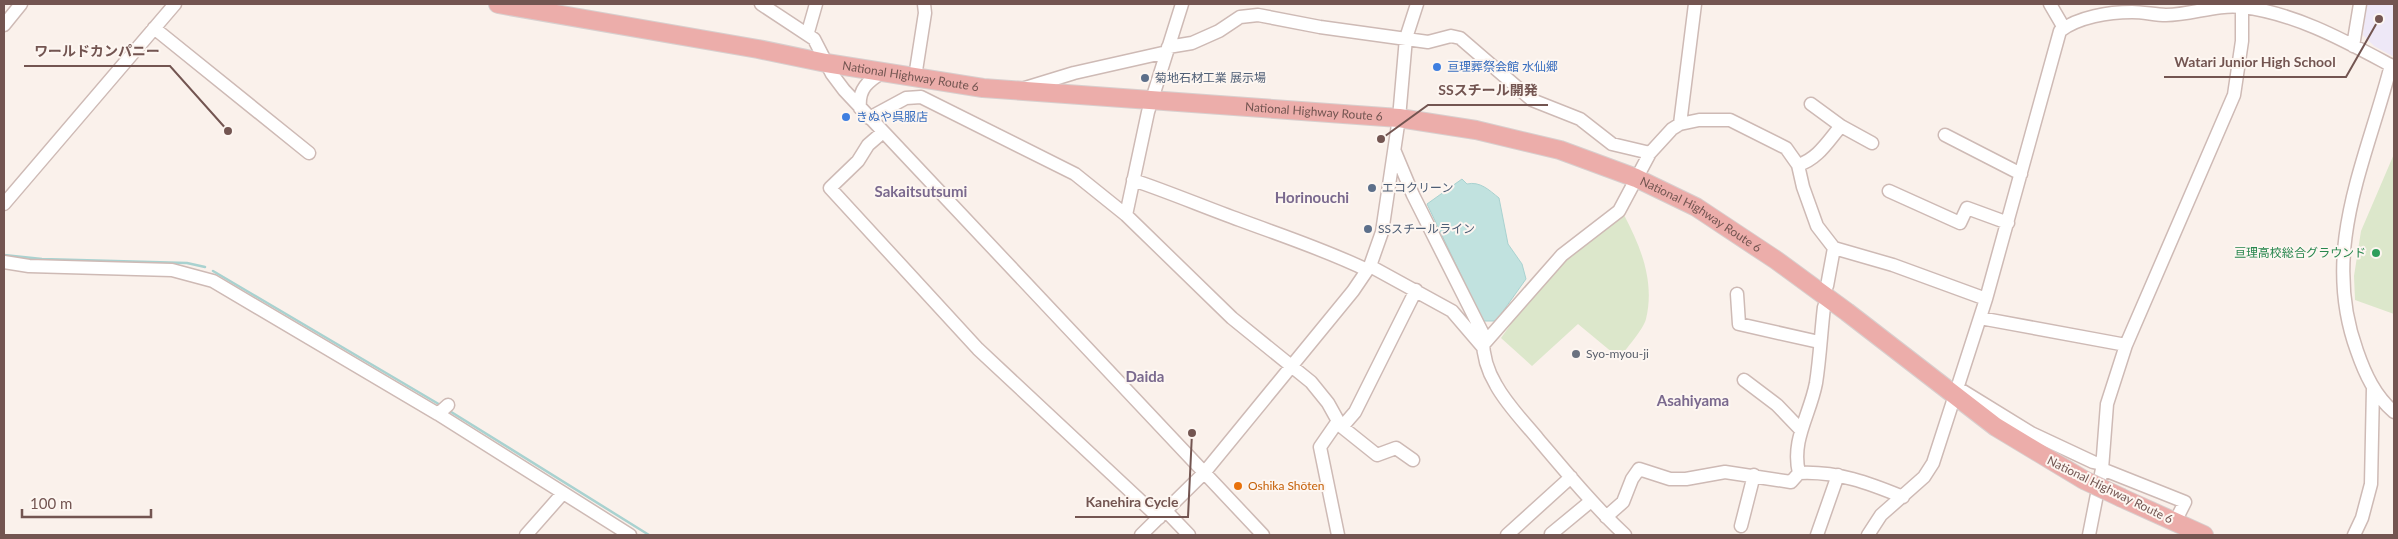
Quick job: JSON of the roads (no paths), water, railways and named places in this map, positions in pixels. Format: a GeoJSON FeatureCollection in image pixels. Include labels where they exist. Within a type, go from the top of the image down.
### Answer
{"type":"FeatureCollection","features":[{"type":"Feature","properties":{"kind":"highway","name":"National Highway Route 6"},"geometry":{"type":"LineString","coordinates":[[498,4],[758,49],[826,63],[983,88],[1400,118],[1476,130],[1560,150],[1636,178],[1696,207],[1776,260],[1847,312],[1957,393],[1996,427],[2084,480],[2204,535]]}},
{"type":"Feature","properties":{"kind":"street"},"geometry":{"type":"LineString","coordinates":[[4,25],[21,4]]}},
{"type":"Feature","properties":{"kind":"street"},"geometry":{"type":"LineString","coordinates":[[4,204],[175,4]]}},
{"type":"Feature","properties":{"kind":"street"},"geometry":{"type":"LineString","coordinates":[[761,4],[808,32],[814,39],[832,74],[860,108],[1262,535]]}},
{"type":"Feature","properties":{"kind":"street"},"geometry":{"type":"LineString","coordinates":[[808,32],[816,4]]}},
{"type":"Feature","properties":{"kind":"street"},"geometry":{"type":"LineString","coordinates":[[915,77],[925,13],[924,4]]}},
{"type":"Feature","properties":{"kind":"street"},"geometry":{"type":"LineString","coordinates":[[1126,215],[1152,99],[1182,4]]}},
{"type":"Feature","properties":{"kind":"street"},"geometry":{"type":"LineString","coordinates":[[1141,535],[1204,473],[1353,291],[1368,268],[1382,232],[1400,118],[1406,38],[1417,4]]}},
{"type":"Feature","properties":{"kind":"street"},"geometry":{"type":"LineString","coordinates":[[1680,124],[1695,4]]}},
{"type":"Feature","properties":{"kind":"street"},"geometry":{"type":"LineString","coordinates":[[2050,4],[2064,28]]}},
{"type":"Feature","properties":{"kind":"street"},"geometry":{"type":"LineString","coordinates":[[2353,46],[2360,4]]}},
{"type":"Feature","properties":{"kind":"street"},"geometry":{"type":"LineString","coordinates":[[1868,535],[1881,515],[1924,477],[1933,463],[1986,299],[2060,31],[2068,24],[2102,15],[2132,12],[2166,15],[2213,7],[2242,7],[2290,18],[2393,66],[2353,193],[2344,236],[2343,295],[2356,351],[2372,388],[2394,412]]}},
{"type":"Feature","properties":{"kind":"street"},"geometry":{"type":"LineString","coordinates":[[2089,535],[2102,467],[2107,404],[2126,345],[2234,95],[2242,41],[2242,7]]}},
{"type":"Feature","properties":{"kind":"street"},"geometry":{"type":"LineString","coordinates":[[1018,91],[1074,73],[1192,43],[1219,31],[1240,17],[1258,15],[1320,27],[1428,42],[1451,36],[1460,38],[1532,100],[1580,119],[1612,144],[1650,153]]}},
{"type":"Feature","properties":{"kind":"street"},"geometry":{"type":"LineString","coordinates":[[154,28],[309,153]]}},
{"type":"Feature","properties":{"kind":"street"},"geometry":{"type":"LineString","coordinates":[[860,108],[862,90],[869,80],[883,72]]}},
{"type":"Feature","properties":{"kind":"street"},"geometry":{"type":"LineString","coordinates":[[870,118],[906,98],[922,98],[1075,174],[1126,215],[1232,318],[1311,382],[1328,403],[1340,424],[1377,456],[1396,448],[1414,460]]}},
{"type":"Feature","properties":{"kind":"street"},"geometry":{"type":"LineString","coordinates":[[1811,104],[1841,126],[1872,144]]}},
{"type":"Feature","properties":{"kind":"street"},"geometry":{"type":"LineString","coordinates":[[1482,346],[1562,255],[1619,211],[1650,153],[1680,124],[1713,119],[1730,120],[1786,148],[1798,165],[1803,187],[1817,226],[1834,248],[1893,265],[1986,299]]}},
{"type":"Feature","properties":{"kind":"street"},"geometry":{"type":"LineString","coordinates":[[1798,165],[1809,162],[1817,155],[1841,126]]}},
{"type":"Feature","properties":{"kind":"street"},"geometry":{"type":"LineString","coordinates":[[883,132],[868,145],[858,161],[830,188],[978,349],[1163,515],[1189,535]]}},
{"type":"Feature","properties":{"kind":"street"},"geometry":{"type":"LineString","coordinates":[[1945,135],[2022,174]]}},
{"type":"Feature","properties":{"kind":"street"},"geometry":{"type":"LineString","coordinates":[[1394,149],[1413,195],[1483,334],[1482,346],[1487,368],[1496,386],[1510,406],[1571,477],[1606,517],[1625,535]]}},
{"type":"Feature","properties":{"kind":"street"},"geometry":{"type":"LineString","coordinates":[[1133,180],[1184,197],[1238,219],[1330,252],[1416,290],[1452,310],[1482,346]]}},
{"type":"Feature","properties":{"kind":"street"},"geometry":{"type":"LineString","coordinates":[[1888,191],[1960,223],[1968,208],[2008,223]]}},
{"type":"Feature","properties":{"kind":"street"},"geometry":{"type":"LineString","coordinates":[[1827,286],[1834,248]]}},
{"type":"Feature","properties":{"kind":"street"},"geometry":{"type":"LineString","coordinates":[[4,262],[29,266],[172,270],[203,277],[331,349],[630,535]]}},
{"type":"Feature","properties":{"kind":"street"},"geometry":{"type":"LineString","coordinates":[[1338,535],[1320,446],[1340,424],[1356,412],[1416,290]]}},
{"type":"Feature","properties":{"kind":"street"},"geometry":{"type":"LineString","coordinates":[[1737,294],[1739,324],[1819,342]]}},
{"type":"Feature","properties":{"kind":"street"},"geometry":{"type":"LineString","coordinates":[[1799,473],[1795,459],[1800,428],[1816,384],[1824,307]]}},
{"type":"Feature","properties":{"kind":"street"},"geometry":{"type":"LineString","coordinates":[[1980,318],[2126,345]]}},
{"type":"Feature","properties":{"kind":"street"},"geometry":{"type":"LineString","coordinates":[[1744,380],[1777,405],[1800,428]]}},
{"type":"Feature","properties":{"kind":"street"},"geometry":{"type":"LineString","coordinates":[[2354,535],[2362,518],[2371,484],[2372,388]]}},
{"type":"Feature","properties":{"kind":"street"},"geometry":{"type":"LineString","coordinates":[[1957,393],[2031,433],[2102,467],[2185,502],[2175,522]]}},
{"type":"Feature","properties":{"kind":"street"},"geometry":{"type":"LineString","coordinates":[[438,414],[448,405]]}},
{"type":"Feature","properties":{"kind":"street"},"geometry":{"type":"LineString","coordinates":[[1606,517],[1623,502],[1632,479],[1639,469],[1670,478],[1686,479],[1725,472],[1791,482],[1799,473]]}},
{"type":"Feature","properties":{"kind":"street"},"geometry":{"type":"LineString","coordinates":[[1799,473],[1838,475],[1859,479],[1903,497]]}},
{"type":"Feature","properties":{"kind":"street"},"geometry":{"type":"LineString","coordinates":[[1741,526],[1754,475]]}},
{"type":"Feature","properties":{"kind":"street"},"geometry":{"type":"LineString","coordinates":[[1817,535],[1838,475]]}},
{"type":"Feature","properties":{"kind":"street"},"geometry":{"type":"LineString","coordinates":[[1507,535],[1571,477]]}},
{"type":"Feature","properties":{"kind":"street"},"geometry":{"type":"LineString","coordinates":[[526,535],[563,494]]}},
{"type":"Feature","properties":{"kind":"street"},"geometry":{"type":"LineString","coordinates":[[1551,534],[1591,500]]}},
{"type":"Feature","properties":{"kind":"water"},"geometry":{"type":"Polygon","coordinates":[[[1462,179],[1467,184],[1472,183],[1484,187],[1499,198],[1508,244],[1522,264],[1526,279],[1496,321],[1483,321],[1427,204],[1462,179]]]}},
{"type":"Feature","properties":{"kind":"waterway"},"geometry":{"type":"LineString","coordinates":[[4,255],[42,259],[187,263],[205,267]]}},
{"type":"Feature","properties":{"kind":"waterway"},"geometry":{"type":"LineString","coordinates":[[213,271],[442,406]]}},
{"type":"Feature","properties":{"kind":"waterway"},"geometry":{"type":"LineString","coordinates":[[448,410],[649,535]]}},
{"type":"Feature","properties":{"kind":"place","name":"Watari Junior High School"},"geometry":{"type":"Point","coordinates":[2379,19]}},
{"type":"Feature","properties":{"kind":"place","name":"亘理葬祭会館 水仙郷"},"geometry":{"type":"Point","coordinates":[1437,67]}},
{"type":"Feature","properties":{"kind":"place","name":"菊地石材工業 展示場"},"geometry":{"type":"Point","coordinates":[1145,78]}},
{"type":"Feature","properties":{"kind":"place","name":"きぬや呉服店"},"geometry":{"type":"Point","coordinates":[846,117]}},
{"type":"Feature","properties":{"kind":"place","name":"ワールドカンパニー"},"geometry":{"type":"Point","coordinates":[228,131]}},
{"type":"Feature","properties":{"kind":"place","name":"SSスチール開発"},"geometry":{"type":"Point","coordinates":[1381,139]}},
{"type":"Feature","properties":{"kind":"place","name":"エコクリーン"},"geometry":{"type":"Point","coordinates":[1372,188]}},
{"type":"Feature","properties":{"kind":"place","name":"SSスチールライン"},"geometry":{"type":"Point","coordinates":[1368,229]}},
{"type":"Feature","properties":{"kind":"place","name":"亘理高校総合グラウンド"},"geometry":{"type":"Point","coordinates":[2376,253]}},
{"type":"Feature","properties":{"kind":"place","name":"Syo-myou-ji"},"geometry":{"type":"Point","coordinates":[1576,354]}},
{"type":"Feature","properties":{"kind":"place","name":"Kanehira Cycle"},"geometry":{"type":"Point","coordinates":[1192,433]}},
{"type":"Feature","properties":{"kind":"place","name":"Oshika Shōten"},"geometry":{"type":"Point","coordinates":[1238,486]}},
{"type":"Feature","properties":{"kind":"district","name":"Sakaitsutsumi"},"geometry":{"type":"Point","coordinates":[921,192]}},
{"type":"Feature","properties":{"kind":"district","name":"Horinouchi"},"geometry":{"type":"Point","coordinates":[1312,198]}},
{"type":"Feature","properties":{"kind":"district","name":"Daida"},"geometry":{"type":"Point","coordinates":[1145,377]}},
{"type":"Feature","properties":{"kind":"district","name":"Asahiyama"},"geometry":{"type":"Point","coordinates":[1693,401]}}]}
